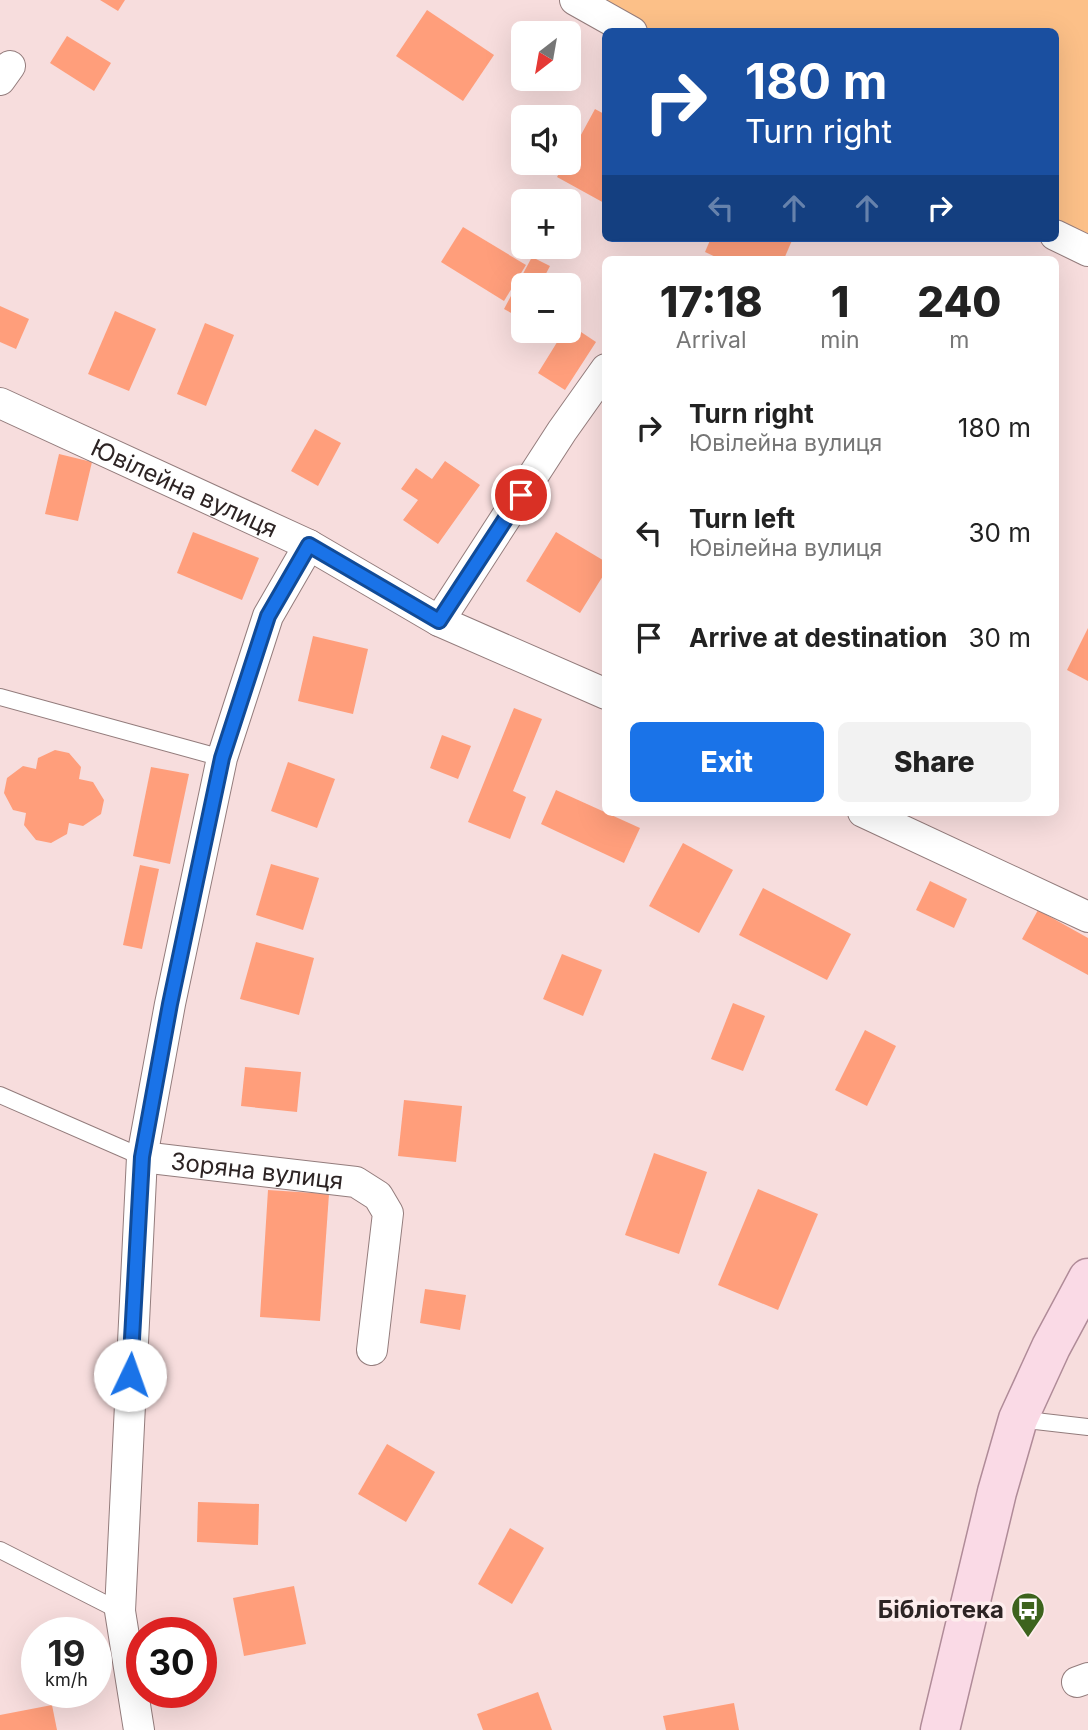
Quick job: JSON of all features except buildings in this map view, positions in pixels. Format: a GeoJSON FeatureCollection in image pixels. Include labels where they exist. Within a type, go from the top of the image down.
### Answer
{"type":"FeatureCollection","features":[{"type":"Feature","properties":{"kind":"main road"},"geometry":{"type":"LineString","coordinates":[[940,1730],[1018,1419],[1051,1347],[1088,1278]]}},
{"type":"Feature","properties":{"kind":"street"},"geometry":{"type":"LineString","coordinates":[[575,0],[625,28]]}},
{"type":"Feature","properties":{"kind":"street"},"geometry":{"type":"LineString","coordinates":[[1059,237],[1088,250]]}},
{"type":"Feature","properties":{"kind":"street"},"geometry":{"type":"LineString","coordinates":[[439,621],[562,431],[602,375]]}},
{"type":"Feature","properties":{"kind":"street","name":"Ювілейна вулиця"},"geometry":{"type":"LineString","coordinates":[[0,403],[309,545],[439,621],[602,692]]}},
{"type":"Feature","properties":{"kind":"street","name":"Зоряна вулиця"},"geometry":{"type":"LineString","coordinates":[[139,1730],[120,1611],[142,1157],[170,1004],[222,758],[268,616],[309,545]]}},
{"type":"Feature","properties":{"kind":"street"},"geometry":{"type":"LineString","coordinates":[[872,816],[1088,917]]}},
{"type":"Feature","properties":{"kind":"street","name":"Зоряна вулиця"},"geometry":{"type":"LineString","coordinates":[[142,1157],[356,1182],[379,1196],[388,1213],[372,1350]]}},
{"type":"Feature","properties":{"kind":"lane"},"geometry":{"type":"LineString","coordinates":[[0,697],[222,758]]}},
{"type":"Feature","properties":{"kind":"lane"},"geometry":{"type":"LineString","coordinates":[[0,1095],[142,1157]]}},
{"type":"Feature","properties":{"kind":"lane"},"geometry":{"type":"LineString","coordinates":[[1018,1419],[1088,1427]]}},
{"type":"Feature","properties":{"kind":"lane"},"geometry":{"type":"LineString","coordinates":[[0,1550],[120,1611]]}},
{"type":"Feature","properties":{"kind":"shaded area"},"geometry":{"type":"Polygon","coordinates":[[[596,0],[1088,0],[1088,237],[1059,223],[1059,28],[646,28],[596,0]]]}},
{"type":"Feature","properties":{"kind":"place","name":"Бібліотека"},"geometry":{"type":"Point","coordinates":[1028,1639]}},
{"type":"Feature","properties":{"kind":"route"},"geometry":{"type":"LineString","coordinates":[[130,1375],[142,1157],[170,1004],[222,758],[268,616],[309,545],[439,621],[521,495]]}}]}
